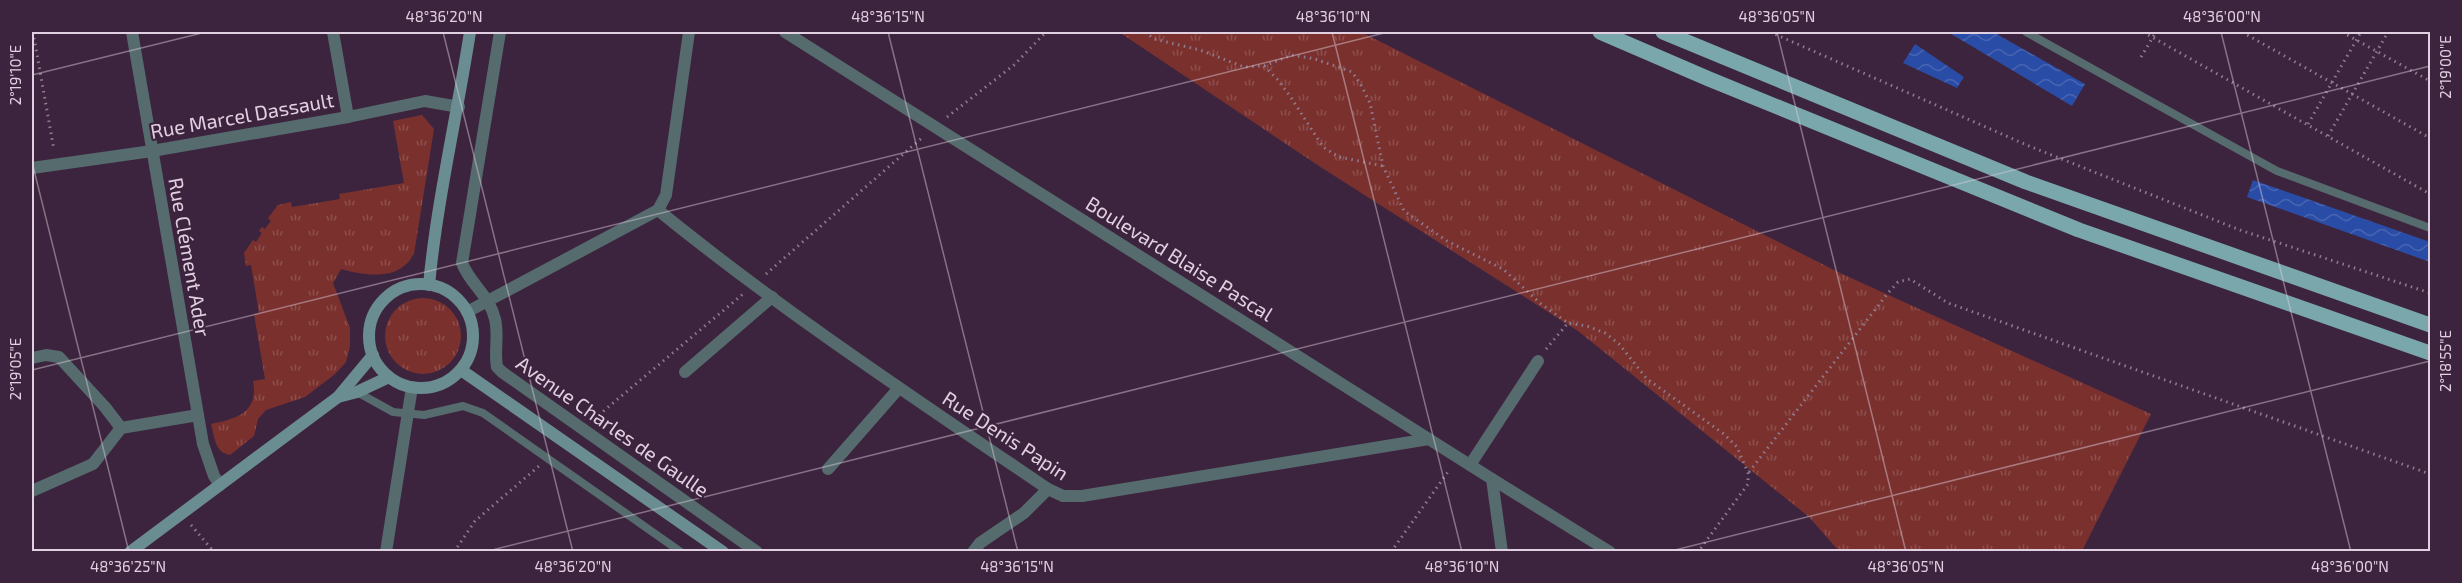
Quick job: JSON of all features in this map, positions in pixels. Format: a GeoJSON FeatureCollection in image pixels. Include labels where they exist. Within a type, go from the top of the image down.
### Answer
{"type":"FeatureCollection","features":[{"type":"Feature","properties":{"kind":"main road"},"geometry":{"type":"LineString","coordinates":[[429,285],[434,238],[459,107],[470,32]]}},
{"type":"Feature","properties":{"kind":"main road"},"geometry":{"type":"LineString","coordinates":[[1600,32],[2079,230],[2430,353]]}},
{"type":"Feature","properties":{"kind":"main road"},"geometry":{"type":"LineString","coordinates":[[1663,32],[2026,182],[2430,325]]}},
{"type":"Feature","properties":{"kind":"main road"},"geometry":{"type":"LineString","coordinates":[[414,284],[429,285],[448,291],[457,298],[467,312],[472,324],[472,346],[460,370],[440,384],[412,387],[389,377],[373,355],[369,340],[370,327],[380,304],[389,294],[402,287],[414,284]]}},
{"type":"Feature","properties":{"kind":"main road"},"geometry":{"type":"LineString","coordinates":[[130,552],[338,397],[373,355]]}},
{"type":"Feature","properties":{"kind":"main road","name":"Avenue Charles de Gaulle"},"geometry":{"type":"LineString","coordinates":[[460,370],[723,552]]}},
{"type":"Feature","properties":{"kind":"main road"},"geometry":{"type":"LineString","coordinates":[[338,397],[357,392],[389,377]]}},
{"type":"Feature","properties":{"kind":"street","name":"Rue Clément Ader"},"geometry":{"type":"LineString","coordinates":[[132,32],[198,415],[208,461],[219,485]]}},
{"type":"Feature","properties":{"kind":"street"},"geometry":{"type":"LineString","coordinates":[[333,32],[348,117]]}},
{"type":"Feature","properties":{"kind":"street","name":"Avenue Charles de Gaulle"},"geometry":{"type":"LineString","coordinates":[[500,32],[462,262],[466,274],[488,301],[495,319],[496,360],[502,372],[757,552]]}},
{"type":"Feature","properties":{"kind":"street"},"geometry":{"type":"LineString","coordinates":[[467,312],[658,210],[666,195],[689,32]]}},
{"type":"Feature","properties":{"kind":"street","name":"Boulevard Blaise Pascal"},"geometry":{"type":"LineString","coordinates":[[785,32],[1610,552]]}},
{"type":"Feature","properties":{"kind":"street","name":"Rue Marcel Dassault"},"geometry":{"type":"LineString","coordinates":[[32,168],[152,151],[348,117],[425,101],[459,107]]}},
{"type":"Feature","properties":{"kind":"street","name":"Rue Denis Papin"},"geometry":{"type":"LineString","coordinates":[[658,210],[721,261],[899,388],[1048,489],[1063,496],[1082,496],[1429,439]]}},
{"type":"Feature","properties":{"kind":"street"},"geometry":{"type":"LineString","coordinates":[[685,372],[772,297]]}},
{"type":"Feature","properties":{"kind":"street"},"geometry":{"type":"LineString","coordinates":[[32,358],[46,355],[59,357],[121,428]]}},
{"type":"Feature","properties":{"kind":"street"},"geometry":{"type":"LineString","coordinates":[[1470,465],[1538,361]]}},
{"type":"Feature","properties":{"kind":"street"},"geometry":{"type":"LineString","coordinates":[[386,552],[412,387]]}},
{"type":"Feature","properties":{"kind":"street"},"geometry":{"type":"LineString","coordinates":[[828,469],[899,388]]}},
{"type":"Feature","properties":{"kind":"street"},"geometry":{"type":"LineString","coordinates":[[32,491],[93,464],[121,428],[198,415]]}},
{"type":"Feature","properties":{"kind":"street"},"geometry":{"type":"LineString","coordinates":[[1492,479],[1502,552]]}},
{"type":"Feature","properties":{"kind":"street"},"geometry":{"type":"LineString","coordinates":[[973,552],[980,543],[1024,513],[1048,489]]}},
{"type":"Feature","properties":{"kind":"lane"},"geometry":{"type":"LineString","coordinates":[[2026,32],[2277,171],[2430,228]]}},
{"type":"Feature","properties":{"kind":"lane"},"geometry":{"type":"LineString","coordinates":[[357,392],[393,412],[407,415],[424,415],[463,406],[483,413],[681,552]]}},
{"type":"Feature","properties":{"kind":"path"},"geometry":{"type":"LineString","coordinates":[[33,32],[56,164]]}},
{"type":"Feature","properties":{"kind":"path"},"geometry":{"type":"LineString","coordinates":[[1145,32],[1154,39],[1200,50],[1244,67],[1264,66],[1292,55],[1315,59],[1352,72],[1370,103],[1383,166],[1404,211],[1447,241],[1503,268],[1541,304],[1568,323],[1587,326],[1605,333],[1619,344],[1647,379],[1724,434],[1737,447],[1748,473],[1748,484],[1698,552]]}},
{"type":"Feature","properties":{"kind":"path"},"geometry":{"type":"LineString","coordinates":[[1770,32],[2029,147],[2241,230],[2430,293]]}},
{"type":"Feature","properties":{"kind":"path"},"geometry":{"type":"LineString","coordinates":[[2143,32],[2430,194]]}},
{"type":"Feature","properties":{"kind":"path"},"geometry":{"type":"LineString","coordinates":[[2140,57],[2156,32]]}},
{"type":"Feature","properties":{"kind":"path"},"geometry":{"type":"LineString","coordinates":[[2242,32],[2430,138]]}},
{"type":"Feature","properties":{"kind":"path"},"geometry":{"type":"LineString","coordinates":[[2342,32],[2430,81]]}},
{"type":"Feature","properties":{"kind":"path"},"geometry":{"type":"LineString","coordinates":[[2308,124],[2361,32]]}},
{"type":"Feature","properties":{"kind":"path"},"geometry":{"type":"LineString","coordinates":[[2328,136],[2388,32]]}},
{"type":"Feature","properties":{"kind":"path"},"geometry":{"type":"LineString","coordinates":[[1264,66],[1290,96],[1323,147],[1339,157],[1383,166]]}},
{"type":"Feature","properties":{"kind":"path"},"geometry":{"type":"LineString","coordinates":[[1748,473],[1898,282],[1910,279],[1947,303],[2430,474]]}},
{"type":"Feature","properties":{"kind":"path"},"geometry":{"type":"LineString","coordinates":[[1538,361],[1568,323]]}},
{"type":"Feature","properties":{"kind":"path"},"geometry":{"type":"LineString","coordinates":[[1391,552],[1458,457]]}},
{"type":"Feature","properties":{"kind":"path"},"geometry":{"type":"LineString","coordinates":[[183,514],[214,552]]}},
{"type":"Feature","properties":{"kind":"green space"},"geometry":{"type":"Polygon","coordinates":[[[1119,32],[1361,32],[1840,273],[2151,414],[2082,551],[1839,551],[1809,517],[1578,331],[1319,166],[1119,32]]]}},
{"type":"Feature","properties":{"kind":"green space"},"geometry":{"type":"Polygon","coordinates":[[[422,115],[434,129],[414,254],[406,264],[391,273],[365,274],[341,269],[333,283],[350,328],[350,346],[346,362],[335,374],[305,397],[266,410],[258,419],[254,436],[230,455],[221,451],[216,443],[211,424],[229,420],[244,412],[253,400],[253,381],[265,379],[254,314],[259,313],[251,265],[246,266],[244,253],[253,240],[256,242],[262,233],[259,231],[262,227],[265,229],[271,221],[268,218],[278,205],[291,202],[292,207],[340,199],[339,194],[404,183],[393,121],[422,115]]]}},
{"type":"Feature","properties":{"kind":"green space"},"geometry":{"type":"Polygon","coordinates":[[[423,298],[438,301],[450,309],[458,321],[461,336],[458,351],[450,363],[438,371],[423,374],[408,371],[396,363],[388,351],[385,336],[388,321],[396,309],[408,301],[423,298]]]}},
{"type":"Feature","properties":{"kind":"water"},"geometry":{"type":"Polygon","coordinates":[[[1948,32],[1993,32],[2085,84],[2072,106],[1948,32]]]}},
{"type":"Feature","properties":{"kind":"water"},"geometry":{"type":"Polygon","coordinates":[[[1915,44],[1964,77],[1957,88],[1903,63],[1915,44]]]}},
{"type":"Feature","properties":{"kind":"water"},"geometry":{"type":"Polygon","coordinates":[[[2253,180],[2430,242],[2430,262],[2247,197],[2253,180]]]}}]}
